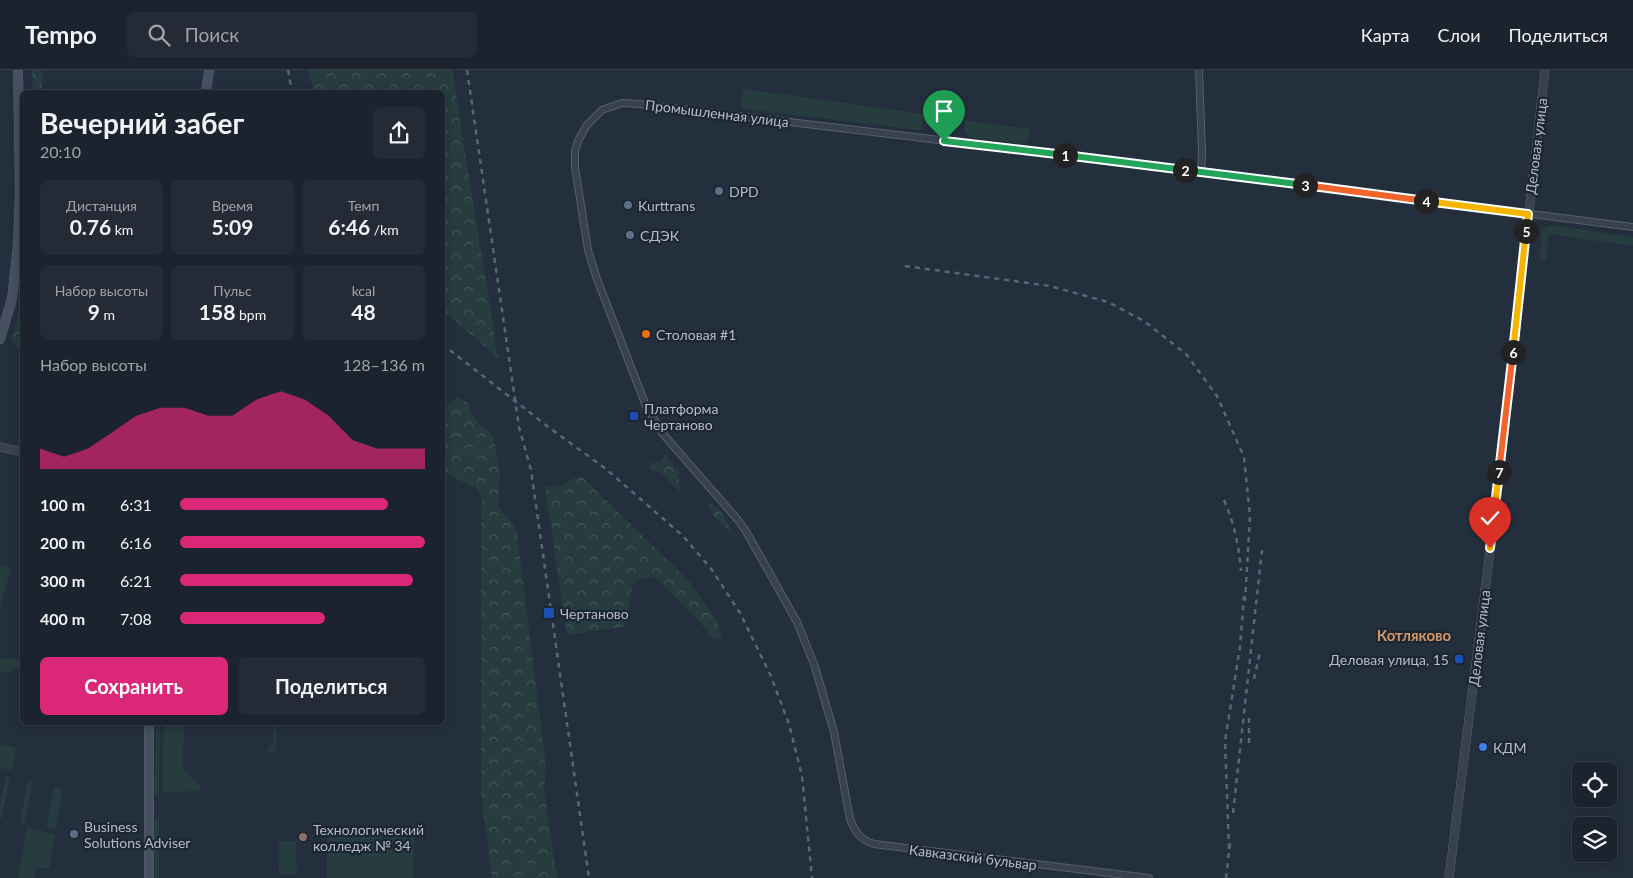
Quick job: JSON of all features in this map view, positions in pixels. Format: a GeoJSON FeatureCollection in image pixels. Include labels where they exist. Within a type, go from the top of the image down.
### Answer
{"type":"FeatureCollection","features":[{"type":"Feature","properties":{"kind":"main road"},"geometry":{"type":"LineString","coordinates":[[0,339],[12,299],[18,244],[20,194],[18,70]]}},
{"type":"Feature","properties":{"kind":"main road"},"geometry":{"type":"LineString","coordinates":[[206,90],[209,70]]}},
{"type":"Feature","properties":{"kind":"main road"},"geometry":{"type":"LineString","coordinates":[[149,725],[149,878]]}},
{"type":"Feature","properties":{"kind":"street"},"geometry":{"type":"LineString","coordinates":[[1199,70],[1201,172]]}},
{"type":"Feature","properties":{"kind":"street","name":"Деловая улица"},"geometry":{"type":"LineString","coordinates":[[1449,878],[1492,530],[1545,70]]}},
{"type":"Feature","properties":{"kind":"street","name":"Промышленная улица"},"geometry":{"type":"LineString","coordinates":[[859,836],[853,828],[850,819],[834,732],[814,664],[797,622],[747,532],[663,434],[646,406],[597,279],[588,250],[575,168],[575,151],[587,125],[602,110],[622,103],[630,103],[1201,172],[1633,227]]}},
{"type":"Feature","properties":{"kind":"street"},"geometry":{"type":"LineString","coordinates":[[0,447],[20,452]]}},
{"type":"Feature","properties":{"kind":"street","name":"Кавказский бульвар"},"geometry":{"type":"LineString","coordinates":[[859,836],[867,842],[874,844],[1149,878]]}},
{"type":"Feature","properties":{"kind":"green space"},"geometry":{"type":"Polygon","coordinates":[[[32,70],[42,70],[42,90],[33,90],[32,70]]]}},
{"type":"Feature","properties":{"kind":"green space"},"geometry":{"type":"Polygon","coordinates":[[[308,70],[452,70],[498,358],[445,312],[445,90],[313,90],[308,70]]]}},
{"type":"Feature","properties":{"kind":"green space"},"geometry":{"type":"Polygon","coordinates":[[[743,89],[924,114],[922,129],[745,109],[741,106],[743,89]]]}},
{"type":"Feature","properties":{"kind":"green space"},"geometry":{"type":"Polygon","coordinates":[[[964,120],[1030,129],[1028,141],[1025,144],[969,137],[965,132],[964,120]]]}},
{"type":"Feature","properties":{"kind":"green space"},"geometry":{"type":"Polygon","coordinates":[[[1550,225],[1633,237],[1633,246],[1549,234],[1546,260],[1539,259],[1542,229],[1550,225]]]}},
{"type":"Feature","properties":{"kind":"green space"},"geometry":{"type":"Polygon","coordinates":[[[20,307],[20,349],[11,340],[20,307]]]}},
{"type":"Feature","properties":{"kind":"green space"},"geometry":{"type":"Polygon","coordinates":[[[458,397],[468,403],[472,414],[479,424],[489,430],[494,439],[500,473],[498,507],[513,524],[517,534],[546,768],[544,789],[557,878],[492,878],[481,794],[482,498],[477,488],[446,474],[445,410],[448,404],[458,397]]]}},
{"type":"Feature","properties":{"kind":"green space"},"geometry":{"type":"Polygon","coordinates":[[[665,455],[680,473],[678,475],[681,492],[659,472],[650,470],[651,463],[661,462],[665,455]]]}},
{"type":"Feature","properties":{"kind":"green space"},"geometry":{"type":"Polygon","coordinates":[[[580,475],[687,579],[717,621],[722,640],[712,638],[699,621],[654,576],[635,581],[624,627],[567,635],[545,487],[562,486],[580,475]]]}},
{"type":"Feature","properties":{"kind":"green space"},"geometry":{"type":"Polygon","coordinates":[[[708,503],[719,509],[736,538],[714,517],[708,503]]]}},
{"type":"Feature","properties":{"kind":"green space"},"geometry":{"type":"Polygon","coordinates":[[[0,565],[11,568],[0,607],[0,565]]]}},
{"type":"Feature","properties":{"kind":"green space"},"geometry":{"type":"Polygon","coordinates":[[[0,658],[20,659],[18,669],[10,672],[0,672],[0,658]]]}},
{"type":"Feature","properties":{"kind":"green space"},"geometry":{"type":"Polygon","coordinates":[[[157,725],[160,725],[159,797],[154,793],[157,725]]]}},
{"type":"Feature","properties":{"kind":"green space"},"geometry":{"type":"Polygon","coordinates":[[[164,725],[184,725],[183,770],[200,786],[200,791],[162,792],[164,725]]]}},
{"type":"Feature","properties":{"kind":"green space"},"geometry":{"type":"Polygon","coordinates":[[[273,725],[277,725],[276,750],[274,752],[267,752],[268,747],[273,743],[273,725]]]}},
{"type":"Feature","properties":{"kind":"green space"},"geometry":{"type":"Polygon","coordinates":[[[0,744],[16,747],[12,770],[0,768],[0,744]]]}},
{"type":"Feature","properties":{"kind":"green space"},"geometry":{"type":"Polygon","coordinates":[[[6,776],[10,777],[2,818],[0,818],[0,807],[6,776]]]}},
{"type":"Feature","properties":{"kind":"green space"},"geometry":{"type":"Polygon","coordinates":[[[28,781],[32,782],[25,823],[20,822],[28,781]]]}},
{"type":"Feature","properties":{"kind":"green space"},"geometry":{"type":"Polygon","coordinates":[[[54,787],[63,790],[56,829],[47,827],[54,787]]]}},
{"type":"Feature","properties":{"kind":"green space"},"geometry":{"type":"Polygon","coordinates":[[[159,819],[159,878],[155,878],[154,821],[159,819]]]}},
{"type":"Feature","properties":{"kind":"green space"},"geometry":{"type":"Polygon","coordinates":[[[27,828],[55,834],[49,869],[36,867],[35,878],[18,878],[27,828]]]}},
{"type":"Feature","properties":{"kind":"green space"},"geometry":{"type":"Polygon","coordinates":[[[327,833],[414,834],[414,878],[327,878],[327,833]]]}},
{"type":"Feature","properties":{"kind":"green space"},"geometry":{"type":"Polygon","coordinates":[[[278,841],[296,841],[297,875],[279,875],[278,841]]]}},
{"type":"Feature","properties":{"kind":"railway"},"geometry":{"type":"LineString","coordinates":[[288,70],[292,90]]}},
{"type":"Feature","properties":{"kind":"railway"},"geometry":{"type":"LineString","coordinates":[[467,70],[519,427],[531,470],[589,878]]}},
{"type":"Feature","properties":{"kind":"railway"},"geometry":{"type":"LineString","coordinates":[[905,266],[1050,286],[1108,302],[1144,321],[1186,354],[1217,396],[1244,457],[1250,516],[1245,601]]}},
{"type":"Feature","properties":{"kind":"railway"},"geometry":{"type":"LineString","coordinates":[[445,346],[547,426],[606,469],[683,536],[712,570],[740,613],[770,674],[789,724],[802,776],[812,878]]}},
{"type":"Feature","properties":{"kind":"railway"},"geometry":{"type":"LineString","coordinates":[[1224,500],[1236,535],[1241,571]]}},
{"type":"Feature","properties":{"kind":"railway"},"geometry":{"type":"LineString","coordinates":[[1233,813],[1262,550]]}},
{"type":"Feature","properties":{"kind":"railway"},"geometry":{"type":"LineString","coordinates":[[1229,849],[1225,741],[1240,647],[1244,596]]}},
{"type":"Feature","properties":{"kind":"railway"},"geometry":{"type":"LineString","coordinates":[[1254,679],[1260,652]]}},
{"type":"Feature","properties":{"kind":"railway"},"geometry":{"type":"LineString","coordinates":[[1249,718],[1249,745]]}},
{"type":"Feature","properties":{"kind":"railway"},"geometry":{"type":"LineString","coordinates":[[1226,878],[1230,843]]}},
{"type":"Feature","properties":{"kind":"place","name":"DPD"},"geometry":{"type":"Point","coordinates":[719,191]}},
{"type":"Feature","properties":{"kind":"place","name":"Kurttrans"},"geometry":{"type":"Point","coordinates":[628,205]}},
{"type":"Feature","properties":{"kind":"place","name":"СДЭК"},"geometry":{"type":"Point","coordinates":[630,235]}},
{"type":"Feature","properties":{"kind":"place","name":"Столовая #1"},"geometry":{"type":"Point","coordinates":[646,334]}},
{"type":"Feature","properties":{"kind":"place","name":"Платформа Чертаново"},"geometry":{"type":"Point","coordinates":[634,416]}},
{"type":"Feature","properties":{"kind":"place","name":"Чертаново"},"geometry":{"type":"Point","coordinates":[549,613]}},
{"type":"Feature","properties":{"kind":"place","name":"Деловая улица, 15"},"geometry":{"type":"Point","coordinates":[1459,659]}},
{"type":"Feature","properties":{"kind":"place","name":"КДМ"},"geometry":{"type":"Point","coordinates":[1483,747]}},
{"type":"Feature","properties":{"kind":"place","name":"Business Solutions Adviser"},"geometry":{"type":"Point","coordinates":[74,834]}},
{"type":"Feature","properties":{"kind":"place","name":"Технологический колледж № 34"},"geometry":{"type":"Point","coordinates":[303,837]}},
{"type":"Feature","properties":{"kind":"district","name":"Котляково"},"geometry":{"type":"Point","coordinates":[1414,635]}},
{"type":"Feature","properties":{"kind":"route"},"geometry":{"type":"LineString","coordinates":[[944,141],[1165,167],[1528,214],[1490,548]]}}]}
